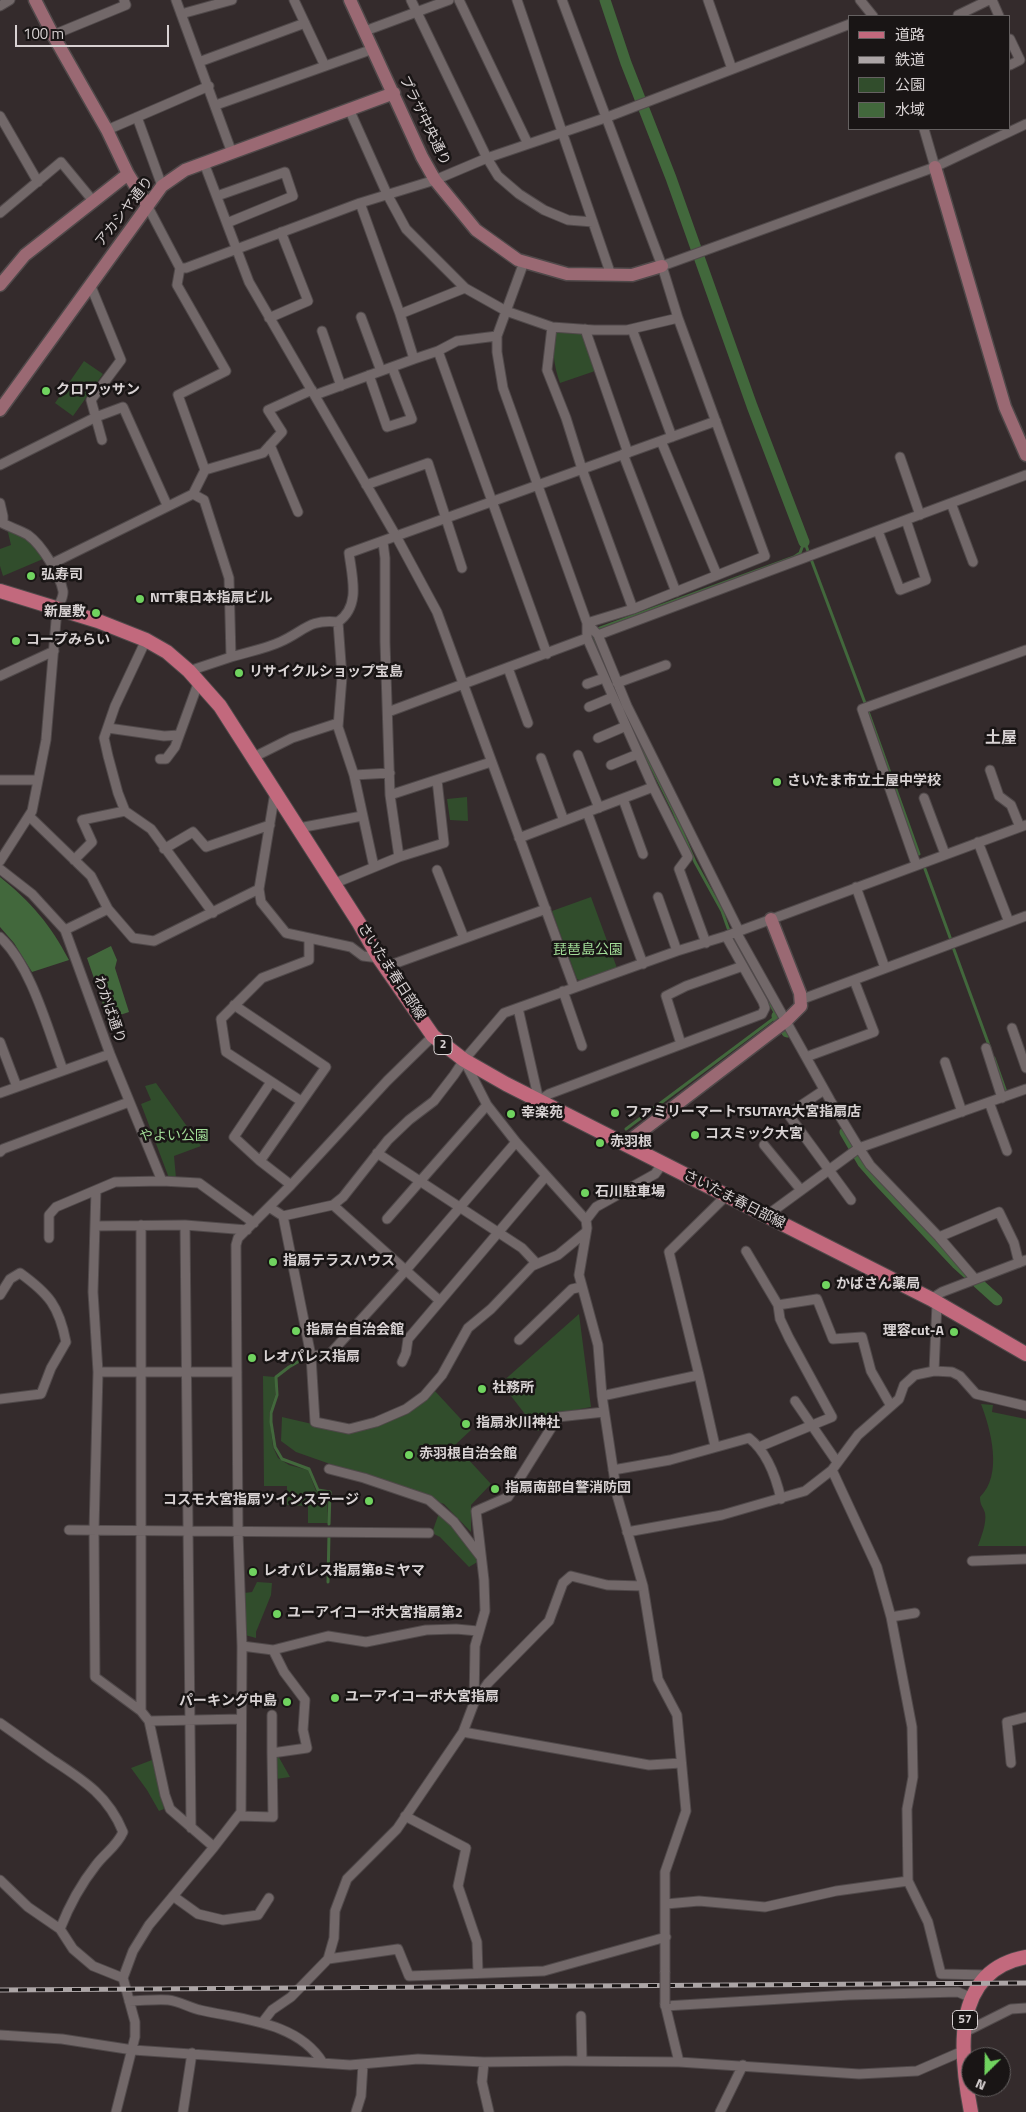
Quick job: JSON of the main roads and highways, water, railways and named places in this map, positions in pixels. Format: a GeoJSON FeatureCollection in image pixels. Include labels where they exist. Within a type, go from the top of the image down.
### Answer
{"type":"FeatureCollection","features":[{"type":"Feature","properties":{"kind":"main road","name":"さいたま春日部線"},"geometry":{"type":"LineString","coordinates":[[0,591],[98,621],[146,640],[167,652],[194,676],[220,706],[254,757],[382,962],[433,1036],[464,1060],[539,1101],[934,1301],[1026,1354]]}},
{"type":"Feature","properties":{"kind":"main road","name":"57"},"geometry":{"type":"LineString","coordinates":[[971,2112],[966,2089],[963,2051],[964,2020],[972,1998],[989,1975],[1015,1959],[1026,1957]]}},
{"type":"Feature","properties":{"kind":"water"},"geometry":{"type":"Polygon","coordinates":[[[0,877],[39,914],[55,935],[69,960],[32,972],[14,943],[0,927],[0,877]]]}},
{"type":"Feature","properties":{"kind":"water"},"geometry":{"type":"Polygon","coordinates":[[[111,946],[117,960],[115,968],[129,1012],[108,1019],[87,958],[111,946]]]}},
{"type":"Feature","properties":{"kind":"waterway"},"geometry":{"type":"LineString","coordinates":[[605,0],[626,63],[671,178],[752,406],[804,542]]}},
{"type":"Feature","properties":{"kind":"waterway"},"geometry":{"type":"LineString","coordinates":[[595,630],[794,557],[800,553],[804,542]]}},
{"type":"Feature","properties":{"kind":"waterway"},"geometry":{"type":"LineString","coordinates":[[805,543],[919,854]]}},
{"type":"Feature","properties":{"kind":"waterway"},"geometry":{"type":"LineString","coordinates":[[593,634],[618,698]]}},
{"type":"Feature","properties":{"kind":"waterway"},"geometry":{"type":"LineString","coordinates":[[626,715],[673,810],[695,862],[722,911],[728,928],[777,1016],[626,1129]]}},
{"type":"Feature","properties":{"kind":"waterway"},"geometry":{"type":"LineString","coordinates":[[925,869],[951,940]]}},
{"type":"Feature","properties":{"kind":"waterway"},"geometry":{"type":"LineString","coordinates":[[953,947],[990,1048]]}},
{"type":"Feature","properties":{"kind":"waterway"},"geometry":{"type":"LineString","coordinates":[[777,1016],[787,1032]]}},
{"type":"Feature","properties":{"kind":"waterway"},"geometry":{"type":"LineString","coordinates":[[994,1058],[1007,1095]]}},
{"type":"Feature","properties":{"kind":"waterway"},"geometry":{"type":"LineString","coordinates":[[845,1132],[863,1163],[877,1179],[957,1264],[997,1300]]}},
{"type":"Feature","properties":{"kind":"waterway"},"geometry":{"type":"LineString","coordinates":[[308,1356],[276,1377],[277,1395],[271,1413],[271,1422],[275,1447],[282,1459],[309,1469],[318,1490],[330,1492],[329,1524]]}},
{"type":"Feature","properties":{"kind":"waterway"},"geometry":{"type":"LineString","coordinates":[[328,1582],[329,1534]]}},
{"type":"Feature","properties":{"kind":"railway"},"geometry":{"type":"LineString","coordinates":[[0,1990],[1026,1983]]}},
{"type":"Feature","properties":{"kind":"place","name":"クロワッサン"},"geometry":{"type":"Point","coordinates":[46,391]}},
{"type":"Feature","properties":{"kind":"place","name":"弘寿司"},"geometry":{"type":"Point","coordinates":[31,576]}},
{"type":"Feature","properties":{"kind":"place","name":"NTT東日本指扇ビル"},"geometry":{"type":"Point","coordinates":[140,599]}},
{"type":"Feature","properties":{"kind":"place","name":"新屋敷"},"geometry":{"type":"Point","coordinates":[96,613]}},
{"type":"Feature","properties":{"kind":"place","name":"コープみらい"},"geometry":{"type":"Point","coordinates":[16,641]}},
{"type":"Feature","properties":{"kind":"place","name":"リサイクルショップ宝島"},"geometry":{"type":"Point","coordinates":[239,673]}},
{"type":"Feature","properties":{"kind":"place","name":"さいたま市立土屋中学校"},"geometry":{"type":"Point","coordinates":[777,782]}},
{"type":"Feature","properties":{"kind":"place","name":"ファミリーマートTSUTAYA大宮指扇店"},"geometry":{"type":"Point","coordinates":[615,1113]}},
{"type":"Feature","properties":{"kind":"place","name":"幸楽苑"},"geometry":{"type":"Point","coordinates":[511,1114]}},
{"type":"Feature","properties":{"kind":"place","name":"コスミック大宮"},"geometry":{"type":"Point","coordinates":[695,1135]}},
{"type":"Feature","properties":{"kind":"place","name":"赤羽根"},"geometry":{"type":"Point","coordinates":[600,1143]}},
{"type":"Feature","properties":{"kind":"place","name":"石川駐車場"},"geometry":{"type":"Point","coordinates":[585,1193]}},
{"type":"Feature","properties":{"kind":"place","name":"指扇テラスハウス"},"geometry":{"type":"Point","coordinates":[273,1262]}},
{"type":"Feature","properties":{"kind":"place","name":"かばさん薬局"},"geometry":{"type":"Point","coordinates":[826,1285]}},
{"type":"Feature","properties":{"kind":"place","name":"指扇台自治会館"},"geometry":{"type":"Point","coordinates":[296,1331]}},
{"type":"Feature","properties":{"kind":"place","name":"理容cut-A"},"geometry":{"type":"Point","coordinates":[954,1332]}},
{"type":"Feature","properties":{"kind":"place","name":"レオパレス指扇"},"geometry":{"type":"Point","coordinates":[252,1358]}},
{"type":"Feature","properties":{"kind":"place","name":"社務所"},"geometry":{"type":"Point","coordinates":[482,1389]}},
{"type":"Feature","properties":{"kind":"place","name":"指扇氷川神社"},"geometry":{"type":"Point","coordinates":[466,1424]}},
{"type":"Feature","properties":{"kind":"place","name":"赤羽根自治会館"},"geometry":{"type":"Point","coordinates":[409,1455]}},
{"type":"Feature","properties":{"kind":"place","name":"指扇南部自警消防団"},"geometry":{"type":"Point","coordinates":[495,1489]}},
{"type":"Feature","properties":{"kind":"place","name":"コスモ大宮指扇ツインステージ"},"geometry":{"type":"Point","coordinates":[369,1501]}},
{"type":"Feature","properties":{"kind":"place","name":"レオパレス指扇第8ミヤマ"},"geometry":{"type":"Point","coordinates":[253,1572]}},
{"type":"Feature","properties":{"kind":"place","name":"ユーアイコーポ大宮指扇第2"},"geometry":{"type":"Point","coordinates":[277,1614]}},
{"type":"Feature","properties":{"kind":"place","name":"ユーアイコーポ大宮指扇"},"geometry":{"type":"Point","coordinates":[335,1698]}},
{"type":"Feature","properties":{"kind":"place","name":"パーキング中島"},"geometry":{"type":"Point","coordinates":[287,1702]}},
{"type":"Feature","properties":{"kind":"district","name":"土屋"},"geometry":{"type":"Point","coordinates":[1001,739]}},
{"type":"Feature","properties":{"kind":"park label","name":"琵琶島公園"},"geometry":{"type":"Point","coordinates":[588,951]}},
{"type":"Feature","properties":{"kind":"park label","name":"やよい公園"},"geometry":{"type":"Point","coordinates":[174,1137]}}]}
